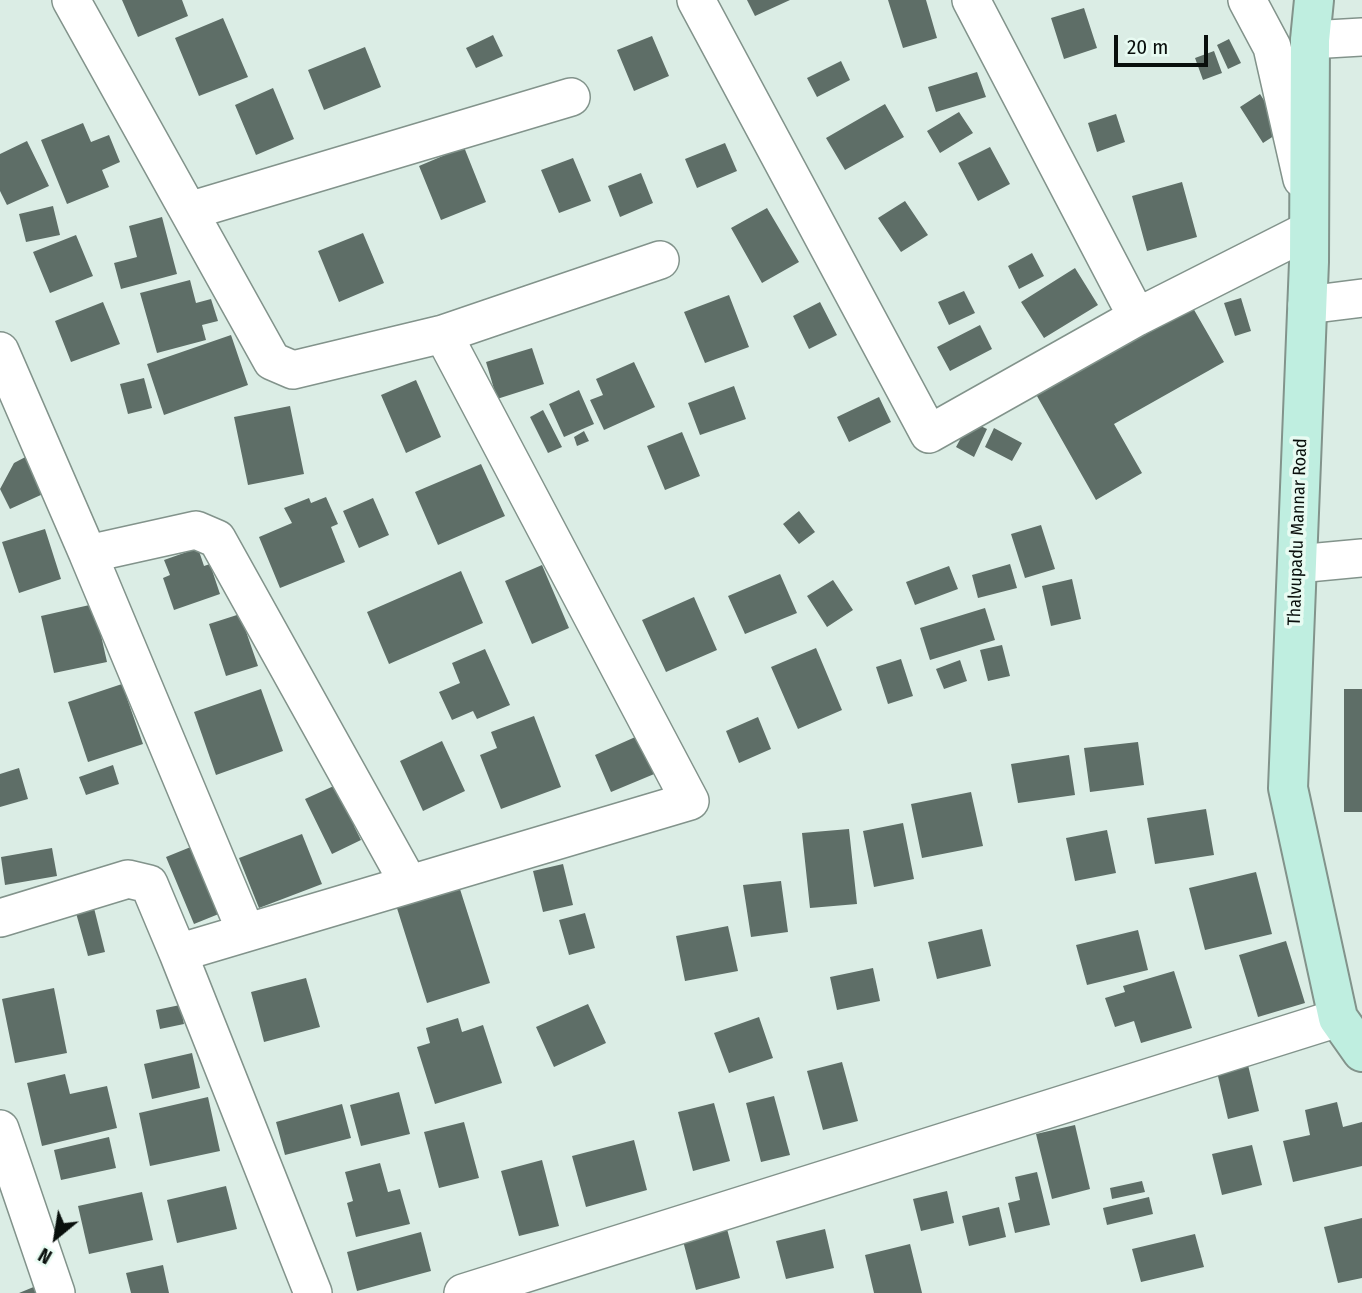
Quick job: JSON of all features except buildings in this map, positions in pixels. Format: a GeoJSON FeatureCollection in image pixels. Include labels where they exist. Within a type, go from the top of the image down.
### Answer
{"type":"FeatureCollection","features":[{"type":"Feature","properties":{"kind":"street"},"geometry":{"type":"LineString","coordinates":[[71,0],[272,361],[293,370],[443,334],[660,260]]}},
{"type":"Feature","properties":{"kind":"street"},"geometry":{"type":"LineString","coordinates":[[696,0],[929,434],[1309,220],[1272,47],[1247,0]]}},
{"type":"Feature","properties":{"kind":"street"},"geometry":{"type":"LineString","coordinates":[[971,0],[1137,317]]}},
{"type":"Feature","properties":{"kind":"street","name":"Thalvupadu Mannar Road"},"geometry":{"type":"LineString","coordinates":[[1314,0],[1310,40],[1307,305],[1288,788],[1338,1018],[1362,1052]]}},
{"type":"Feature","properties":{"kind":"street"},"geometry":{"type":"LineString","coordinates":[[1310,40],[1362,37]]}},
{"type":"Feature","properties":{"kind":"street"},"geometry":{"type":"LineString","coordinates":[[189,211],[571,97]]}},
{"type":"Feature","properties":{"kind":"street"},"geometry":{"type":"LineString","coordinates":[[1307,305],[1362,298]]}},
{"type":"Feature","properties":{"kind":"street"},"geometry":{"type":"LineString","coordinates":[[178,953],[690,801],[443,334]]}},
{"type":"Feature","properties":{"kind":"street"},"geometry":{"type":"LineString","coordinates":[[0,351],[246,932]]}},
{"type":"Feature","properties":{"kind":"street"},"geometry":{"type":"LineString","coordinates":[[88,554],[195,530],[218,539],[409,884]]}},
{"type":"Feature","properties":{"kind":"street"},"geometry":{"type":"LineString","coordinates":[[1297,564],[1362,558]]}},
{"type":"Feature","properties":{"kind":"street"},"geometry":{"type":"LineString","coordinates":[[0,918],[128,879],[149,884],[313,1293]]}},
{"type":"Feature","properties":{"kind":"street"},"geometry":{"type":"LineString","coordinates":[[464,1293],[1338,1018]]}},
{"type":"Feature","properties":{"kind":"street"},"geometry":{"type":"LineString","coordinates":[[0,1129],[56,1293]]}}]}
